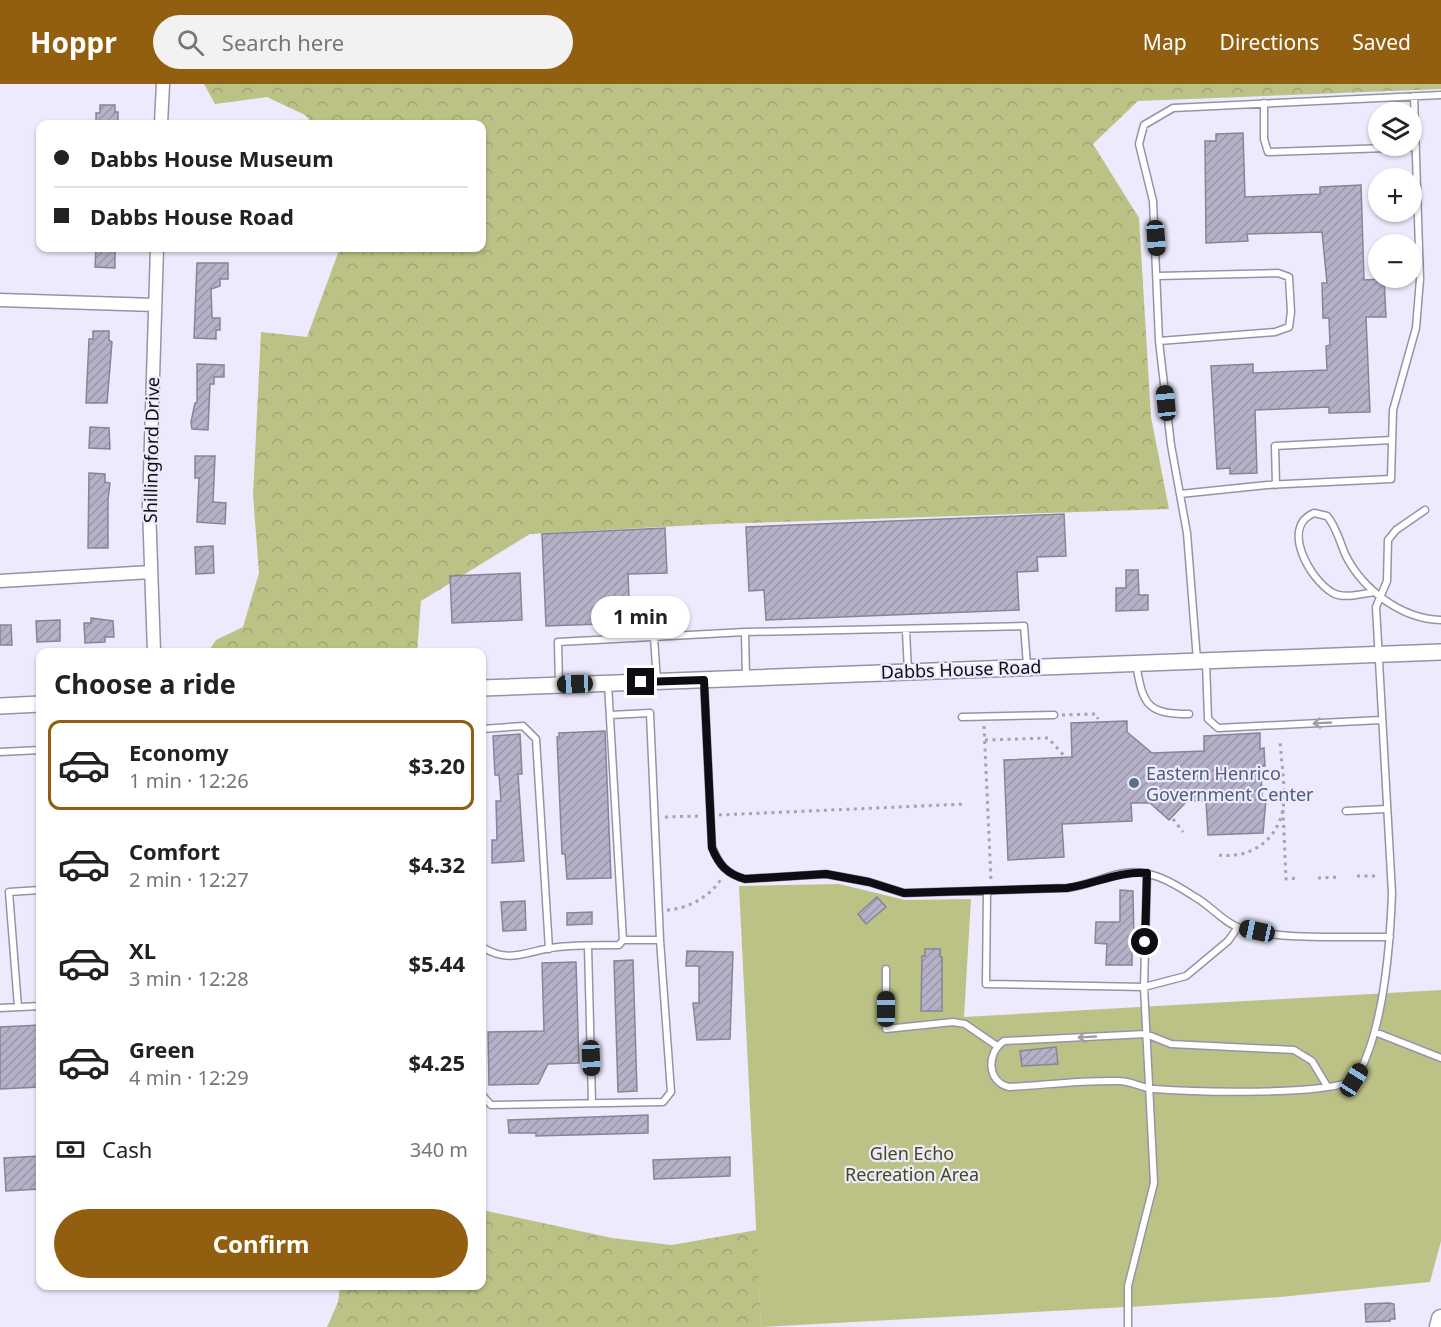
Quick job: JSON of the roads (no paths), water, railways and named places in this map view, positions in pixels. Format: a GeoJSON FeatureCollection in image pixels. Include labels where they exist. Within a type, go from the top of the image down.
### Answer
{"type":"FeatureCollection","features":[{"type":"Feature","properties":{"kind":"main road"},"geometry":{"type":"LineString","coordinates":[[1439,1327],[1441,1318]]}},
{"type":"Feature","properties":{"kind":"street"},"geometry":{"type":"LineString","coordinates":[[161,120],[163,84]]}},
{"type":"Feature","properties":{"kind":"street","name":"Shillingford Drive"},"geometry":{"type":"LineString","coordinates":[[154,648],[149,507],[157,252]]}},
{"type":"Feature","properties":{"kind":"street"},"geometry":{"type":"LineString","coordinates":[[0,300],[155,304]]}},
{"type":"Feature","properties":{"kind":"street"},"geometry":{"type":"LineString","coordinates":[[0,581],[151,572]]}},
{"type":"Feature","properties":{"kind":"street","name":"Dabbs House Road"},"geometry":{"type":"LineString","coordinates":[[486,688],[1441,652]]}},
{"type":"Feature","properties":{"kind":"street"},"geometry":{"type":"LineString","coordinates":[[0,706],[36,704]]}},
{"type":"Feature","properties":{"kind":"lane"},"geometry":{"type":"LineString","coordinates":[[1381,720],[1218,728],[1208,719],[1187,533],[1171,445],[1159,341],[1153,201],[1139,144],[1144,124],[1173,108],[1441,95]]}},
{"type":"Feature","properties":{"kind":"lane"},"geometry":{"type":"LineString","coordinates":[[1414,96],[1414,102]]}},
{"type":"Feature","properties":{"kind":"lane"},"geometry":{"type":"LineString","coordinates":[[1264,103],[1264,139],[1268,152],[1368,149]]}},
{"type":"Feature","properties":{"kind":"lane"},"geometry":{"type":"LineString","coordinates":[[1180,494],[1276,484],[1391,479],[1393,410],[1416,328],[1420,279],[1416,156]]}},
{"type":"Feature","properties":{"kind":"lane"},"geometry":{"type":"LineString","coordinates":[[1158,276],[1278,273],[1288,278],[1291,312],[1289,327],[1275,332],[1159,341]]}},
{"type":"Feature","properties":{"kind":"lane"},"geometry":{"type":"LineString","coordinates":[[1276,484],[1275,446],[1392,440]]}},
{"type":"Feature","properties":{"kind":"lane"},"geometry":{"type":"LineString","coordinates":[[1327,1086],[1312,1061],[1306,1055],[1294,1050],[1171,1044],[1146,1034],[1004,1041],[992,1053],[991,1066],[994,1078],[1000,1085],[1009,1087],[1117,1081],[1150,1088],[1289,1090],[1327,1086],[1354,1080],[1375,1032],[1390,937],[1392,893],[1376,607],[1387,581],[1388,540],[1396,530],[1425,510]]}},
{"type":"Feature","properties":{"kind":"lane"},"geometry":{"type":"LineString","coordinates":[[1374,592],[1342,596],[1325,587],[1305,558],[1299,543],[1297,530],[1303,519],[1314,513],[1320,513],[1330,520],[1359,577],[1374,592],[1414,614],[1441,620]]}},
{"type":"Feature","properties":{"kind":"lane"},"geometry":{"type":"LineString","coordinates":[[559,685],[558,642],[745,632],[906,631],[1024,626],[1027,666]]}},
{"type":"Feature","properties":{"kind":"lane"},"geometry":{"type":"LineString","coordinates":[[906,631],[908,671]]}},
{"type":"Feature","properties":{"kind":"lane"},"geometry":{"type":"LineString","coordinates":[[745,632],[746,678]]}},
{"type":"Feature","properties":{"kind":"lane"},"geometry":{"type":"LineString","coordinates":[[654,637],[657,681]]}},
{"type":"Feature","properties":{"kind":"lane"},"geometry":{"type":"LineString","coordinates":[[1136,663],[1141,689],[1152,707],[1160,713],[1189,714]]}},
{"type":"Feature","properties":{"kind":"lane"},"geometry":{"type":"LineString","coordinates":[[704,680],[712,848],[718,861],[726,870],[745,879],[826,874],[869,882],[904,893],[1067,888],[1085,886],[1118,874],[1147,873],[1162,877],[1197,897],[1238,927],[1276,935],[1390,937]]}},
{"type":"Feature","properties":{"kind":"lane"},"geometry":{"type":"LineString","coordinates":[[486,950],[496,956],[521,956],[549,949],[619,945],[623,940],[608,683]]}},
{"type":"Feature","properties":{"kind":"lane"},"geometry":{"type":"LineString","coordinates":[[486,1099],[491,1105],[663,1102],[672,1092],[660,940],[650,713],[610,715]]}},
{"type":"Feature","properties":{"kind":"lane"},"geometry":{"type":"LineString","coordinates":[[962,717],[1054,715]]}},
{"type":"Feature","properties":{"kind":"lane"},"geometry":{"type":"LineString","coordinates":[[486,729],[523,726],[536,739],[549,949]]}},
{"type":"Feature","properties":{"kind":"lane"},"geometry":{"type":"LineString","coordinates":[[0,752],[36,750]]}},
{"type":"Feature","properties":{"kind":"lane"},"geometry":{"type":"LineString","coordinates":[[1346,811],[1386,809]]}},
{"type":"Feature","properties":{"kind":"lane"},"geometry":{"type":"LineString","coordinates":[[1128,1327],[1126,1307],[1130,1275],[1154,1183],[1144,987],[1147,873]]}},
{"type":"Feature","properties":{"kind":"lane"},"geometry":{"type":"LineString","coordinates":[[18,1007],[9,892],[36,890]]}},
{"type":"Feature","properties":{"kind":"lane"},"geometry":{"type":"LineString","coordinates":[[987,891],[986,984],[1144,987],[1186,976],[1228,941],[1238,927]]}},
{"type":"Feature","properties":{"kind":"lane"},"geometry":{"type":"LineString","coordinates":[[623,940],[660,940]]}},
{"type":"Feature","properties":{"kind":"lane"},"geometry":{"type":"LineString","coordinates":[[588,946],[592,1103]]}},
{"type":"Feature","properties":{"kind":"lane"},"geometry":{"type":"LineString","coordinates":[[886,969],[886,1029],[904,1029],[938,1021],[959,1023],[965,1024],[997,1046]]}},
{"type":"Feature","properties":{"kind":"lane"},"geometry":{"type":"LineString","coordinates":[[0,1008],[36,1006]]}},
{"type":"Feature","properties":{"kind":"lane"},"geometry":{"type":"LineString","coordinates":[[1375,1032],[1441,1058]]}},
{"type":"Feature","properties":{"kind":"place","name":"Eastern Henrico Government Center"},"geometry":{"type":"Point","coordinates":[1134,783]}},
{"type":"Feature","properties":{"kind":"park label","name":"Glen Echo Recreation Area"},"geometry":{"type":"Point","coordinates":[912,1163]}}]}
